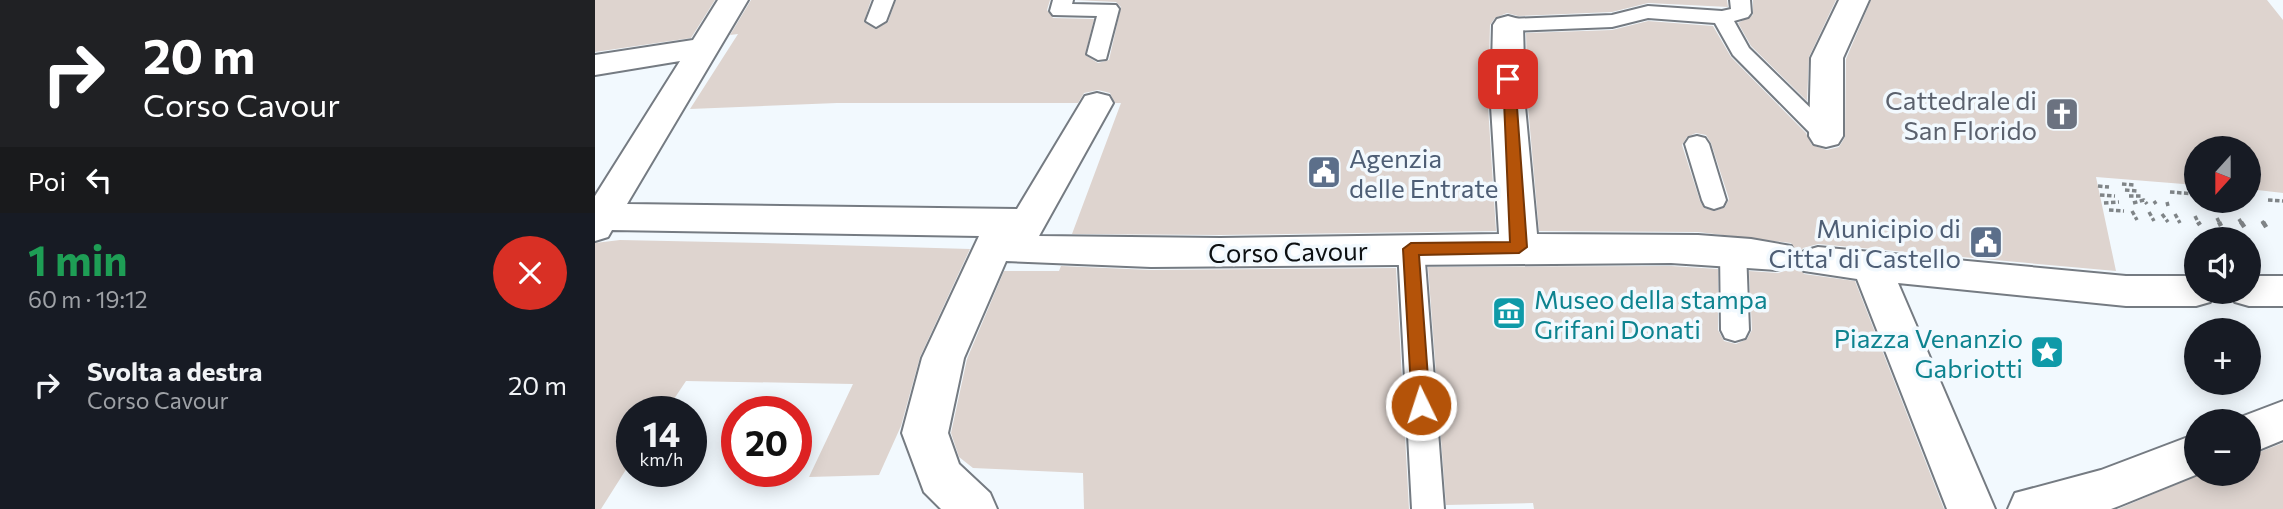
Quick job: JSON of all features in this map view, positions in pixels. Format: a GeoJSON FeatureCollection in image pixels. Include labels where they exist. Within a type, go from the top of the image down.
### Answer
{"type":"FeatureCollection","features":[{"type":"Feature","properties":{"kind":"street"},"geometry":{"type":"LineString","coordinates":[[599,222],[733,0]]}},
{"type":"Feature","properties":{"kind":"street"},"geometry":{"type":"LineString","coordinates":[[1826,136],[1826,58],[1854,0]]}},
{"type":"Feature","properties":{"kind":"street"},"geometry":{"type":"LineString","coordinates":[[1508,25],[1508,106],[1519,247]]}},
{"type":"Feature","properties":{"kind":"street"},"geometry":{"type":"LineString","coordinates":[[595,65],[702,48]]}},
{"type":"Feature","properties":{"kind":"street"},"geometry":{"type":"LineString","coordinates":[[973,509],[941,477],[925,433],[943,358],[1015,223],[1097,103]]}},
{"type":"Feature","properties":{"kind":"street"},"geometry":{"type":"LineString","coordinates":[[599,222],[1015,223]]}},
{"type":"Feature","properties":{"kind":"street","name":"Corso Cavour"},"geometry":{"type":"LineString","coordinates":[[1015,223],[1013,249],[1051,251],[1728,246],[1777,257]]}},
{"type":"Feature","properties":{"kind":"street"},"geometry":{"type":"LineString","coordinates":[[1818,261],[1876,261],[2126,291],[2184,291]]}},
{"type":"Feature","properties":{"kind":"street"},"geometry":{"type":"LineString","coordinates":[[1876,261],[1971,509]]}},
{"type":"Feature","properties":{"kind":"street"},"geometry":{"type":"LineString","coordinates":[[2261,291],[2283,291]]}},
{"type":"Feature","properties":{"kind":"street"},"geometry":{"type":"LineString","coordinates":[[2261,429],[2283,420]]}},
{"type":"Feature","properties":{"kind":"street"},"geometry":{"type":"LineString","coordinates":[[2032,509],[2110,500],[2184,460]]}},
{"type":"Feature","properties":{"kind":"lane"},"geometry":{"type":"LineString","coordinates":[[876,21],[884,0]]}},
{"type":"Feature","properties":{"kind":"lane"},"geometry":{"type":"LineString","coordinates":[[1063,0],[1060,11],[1109,9],[1098,54]]}},
{"type":"Feature","properties":{"kind":"lane"},"geometry":{"type":"LineString","coordinates":[[1508,25],[1612,21],[1641,6],[1722,17],[1741,13],[1740,0]]}},
{"type":"Feature","properties":{"kind":"lane"},"geometry":{"type":"LineString","coordinates":[[1722,17],[1740,51],[1826,136]]}},
{"type":"Feature","properties":{"kind":"lane"},"geometry":{"type":"LineString","coordinates":[[1697,144],[1714,200]]}},
{"type":"Feature","properties":{"kind":"lane"},"geometry":{"type":"LineString","coordinates":[[1728,246],[1735,330]]}},
{"type":"Feature","properties":{"kind":"lane"},"geometry":{"type":"LineString","coordinates":[[1411,249],[1428,509]]}},
{"type":"Feature","properties":{"kind":"path"},"geometry":{"type":"LineString","coordinates":[[2122,184],[2133,185]]}},
{"type":"Feature","properties":{"kind":"path"},"geometry":{"type":"LineString","coordinates":[[2098,186],[2109,187]]}},
{"type":"Feature","properties":{"kind":"path"},"geometry":{"type":"LineString","coordinates":[[2125,190],[2137,191]]}},
{"type":"Feature","properties":{"kind":"path"},"geometry":{"type":"LineString","coordinates":[[2171,192],[2184,193]]}},
{"type":"Feature","properties":{"kind":"path"},"geometry":{"type":"LineString","coordinates":[[2100,195],[2115,196]]}},
{"type":"Feature","properties":{"kind":"path"},"geometry":{"type":"LineString","coordinates":[[2129,196],[2141,196]]}},
{"type":"Feature","properties":{"kind":"path"},"geometry":{"type":"LineString","coordinates":[[2133,203],[2144,200],[2147,204]]}},
{"type":"Feature","properties":{"kind":"path"},"geometry":{"type":"LineString","coordinates":[[2268,200],[2283,201]]}},
{"type":"Feature","properties":{"kind":"path"},"geometry":{"type":"LineString","coordinates":[[2104,203],[2119,202]]}},
{"type":"Feature","properties":{"kind":"path"},"geometry":{"type":"LineString","coordinates":[[2109,210],[2124,211]]}},
{"type":"Feature","properties":{"kind":"path"},"geometry":{"type":"LineString","coordinates":[[2115,215],[2124,211]]}},
{"type":"Feature","properties":{"kind":"path"},"geometry":{"type":"LineString","coordinates":[[2124,211],[2124,218]]}},
{"type":"Feature","properties":{"kind":"path"},"geometry":{"type":"LineString","coordinates":[[2132,211],[2137,220]]}},
{"type":"Feature","properties":{"kind":"path"},"geometry":{"type":"LineString","coordinates":[[2149,212],[2154,221]]}},
{"type":"Feature","properties":{"kind":"path"},"geometry":{"type":"LineString","coordinates":[[2162,214],[2168,222]]}},
{"type":"Feature","properties":{"kind":"path"},"geometry":{"type":"LineString","coordinates":[[2175,214],[2180,223]]}},
{"type":"Feature","properties":{"kind":"path"},"geometry":{"type":"LineString","coordinates":[[2195,216],[2200,225]]}},
{"type":"Feature","properties":{"kind":"path"},"geometry":{"type":"LineString","coordinates":[[2217,218],[2221,226]]}},
{"type":"Feature","properties":{"kind":"path"},"geometry":{"type":"LineString","coordinates":[[2239,219],[2244,227]]}},
{"type":"Feature","properties":{"kind":"path"},"geometry":{"type":"LineString","coordinates":[[2262,221],[2268,230]]}},
{"type":"Feature","properties":{"kind":"building"},"geometry":{"type":"Polygon","coordinates":[[[595,0],[715,0],[691,38],[595,52],[595,0]]]}},
{"type":"Feature","properties":{"kind":"building"},"geometry":{"type":"Polygon","coordinates":[[[751,0],[871,0],[864,22],[875,29],[888,22],[896,0],[1050,0],[1047,10],[1053,18],[1094,19],[1085,55],[1098,63],[1109,60],[1121,7],[1116,2],[1075,0],[1727,0],[1728,7],[1648,3],[1612,12],[1518,16],[1507,13],[1495,18],[1490,25],[1488,106],[1496,231],[1072,234],[1121,103],[1115,103],[1110,93],[1098,90],[1084,93],[1078,103],[837,103],[690,109],[738,34],[730,35],[751,0]]]}},
{"type":"Feature","properties":{"kind":"building"},"geometry":{"type":"Polygon","coordinates":[[[1753,0],[1836,0],[1809,57],[1807,101],[1751,46],[1738,23],[1753,15],[1753,0]]]}},
{"type":"Feature","properties":{"kind":"building"},"geometry":{"type":"Polygon","coordinates":[[[1871,0],[2267,0],[2283,20],[2283,193],[2261,190],[2261,136],[2184,136],[2184,184],[2096,177],[2116,271],[1818,244],[1803,248],[1798,256],[1791,243],[1698,232],[1539,231],[1528,106],[1526,33],[1612,30],[1648,21],[1713,26],[1731,57],[1806,133],[1812,145],[1827,150],[1839,147],[1845,137],[1846,59],[1871,0]],[[1696,133],[1687,137],[1682,145],[1700,201],[1704,208],[1715,211],[1725,207],[1729,199],[1706,135],[1696,133]]]}},
{"type":"Feature","properties":{"kind":"building"},"geometry":{"type":"Polygon","coordinates":[[[620,240],[970,249],[920,357],[901,426],[879,475],[812,477],[812,471],[853,384],[686,381],[676,396],[616,396],[616,485],[601,509],[595,509],[595,243],[620,240]]]}},
{"type":"Feature","properties":{"kind":"building"},"geometry":{"type":"Polygon","coordinates":[[[1797,261],[1804,274],[1855,281],[1944,509],[1534,509],[1533,503],[1446,505],[1428,267],[1671,266],[1718,269],[1718,330],[1724,341],[1736,344],[1747,339],[1752,330],[1749,271],[1778,273],[1792,269],[1797,261]]]}},
{"type":"Feature","properties":{"kind":"building"},"geometry":{"type":"Polygon","coordinates":[[[1061,266],[1151,270],[1396,268],[1409,509],[1084,509],[1083,473],[973,468],[959,457],[951,433],[967,359],[1004,271],[1059,271],[1061,266]]]}},
{"type":"Feature","properties":{"kind":"building"},"geometry":{"type":"Polygon","coordinates":[[[2283,443],[2283,509],[2118,509],[2184,481],[2184,486],[2261,486],[2261,451],[2283,443]]]}},
{"type":"Feature","properties":{"kind":"place","name":"Cattedrale di San Florido"},"geometry":{"type":"Point","coordinates":[2062,114]}},
{"type":"Feature","properties":{"kind":"place","name":"Agenzia delle Entrate"},"geometry":{"type":"Point","coordinates":[1324,172]}},
{"type":"Feature","properties":{"kind":"place","name":"Municipio di Citta' di Castello"},"geometry":{"type":"Point","coordinates":[1986,242]}},
{"type":"Feature","properties":{"kind":"place","name":"Museo della stampa Grifani Donati"},"geometry":{"type":"Point","coordinates":[1509,313]}},
{"type":"Feature","properties":{"kind":"place","name":"Piazza Venanzio Gabriotti"},"geometry":{"type":"Point","coordinates":[2047,352]}},
{"type":"Feature","properties":{"kind":"route"},"geometry":{"type":"LineString","coordinates":[[1421,405],[1411,249],[1519,247],[1508,79]]}}]}
